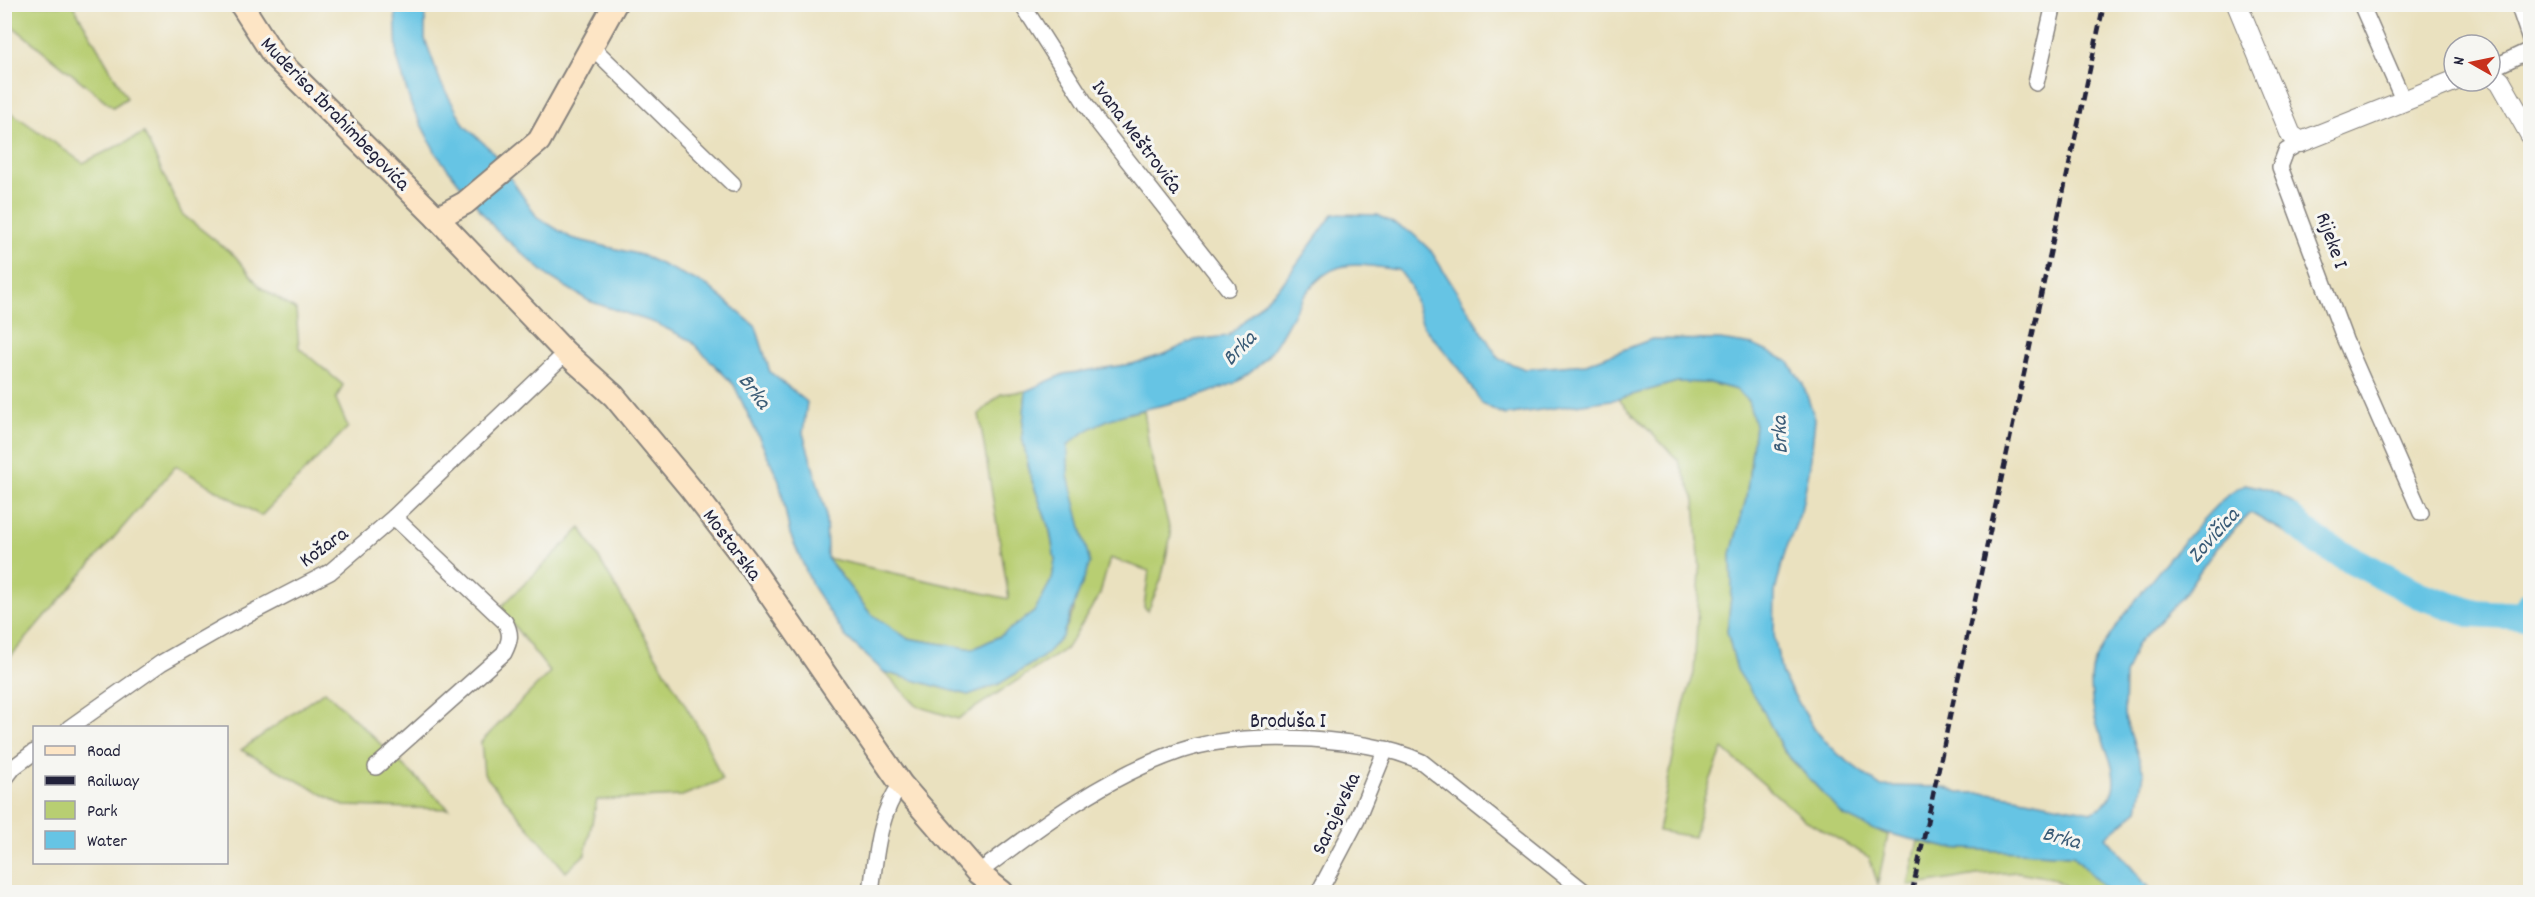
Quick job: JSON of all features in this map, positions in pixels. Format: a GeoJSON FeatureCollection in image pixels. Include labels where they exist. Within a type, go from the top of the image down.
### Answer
{"type":"FeatureCollection","features":[{"type":"Feature","properties":{"kind":"main road","name":"Muderisa Ibrahimbegovića"},"geometry":{"type":"LineString","coordinates":[[241,4],[274,56],[437,218]]}},
{"type":"Feature","properties":{"kind":"main road"},"geometry":{"type":"LineString","coordinates":[[437,218],[465,203],[539,141],[552,122],[615,4]]}},
{"type":"Feature","properties":{"kind":"main road","name":"Mostarska"},"geometry":{"type":"LineString","coordinates":[[437,218],[567,353],[614,396],[752,567],[901,784],[978,873],[1002,892]]}},
{"type":"Feature","properties":{"kind":"street","name":"Ivana Meštrovića"},"geometry":{"type":"LineString","coordinates":[[1022,4],[1096,120],[1228,288]]}},
{"type":"Feature","properties":{"kind":"street"},"geometry":{"type":"LineString","coordinates":[[2036,83],[2054,4]]}},
{"type":"Feature","properties":{"kind":"street"},"geometry":{"type":"LineString","coordinates":[[2237,4],[2291,135],[2301,142]]}},
{"type":"Feature","properties":{"kind":"street"},"geometry":{"type":"LineString","coordinates":[[2361,4],[2404,102]]}},
{"type":"Feature","properties":{"kind":"street"},"geometry":{"type":"LineString","coordinates":[[2518,4],[2530,39]]}},
{"type":"Feature","properties":{"kind":"street"},"geometry":{"type":"LineString","coordinates":[[592,47],[733,184]]}},
{"type":"Feature","properties":{"kind":"street"},"geometry":{"type":"LineString","coordinates":[[2502,63],[2530,50]]}},
{"type":"Feature","properties":{"kind":"street"},"geometry":{"type":"LineString","coordinates":[[2502,85],[2530,134]]}},
{"type":"Feature","properties":{"kind":"street","name":"Rijeke I"},"geometry":{"type":"LineString","coordinates":[[2421,513],[2344,340],[2280,167],[2286,151],[2301,142],[2442,86]]}},
{"type":"Feature","properties":{"kind":"street","name":"Kožara"},"geometry":{"type":"LineString","coordinates":[[72,726],[161,663],[330,572],[394,517],[567,353]]}},
{"type":"Feature","properties":{"kind":"street"},"geometry":{"type":"LineString","coordinates":[[376,767],[504,653],[510,643],[510,631],[505,622],[394,517]]}},
{"type":"Feature","properties":{"kind":"street","name":"Broduša I"},"geometry":{"type":"LineString","coordinates":[[978,873],[1078,800],[1109,782],[1180,751],[1210,743],[1300,739],[1344,741],[1386,749],[1422,762],[1585,892]]}},
{"type":"Feature","properties":{"kind":"street","name":"Sarajevska"},"geometry":{"type":"LineString","coordinates":[[1319,892],[1356,820],[1386,749]]}},
{"type":"Feature","properties":{"kind":"street"},"geometry":{"type":"LineString","coordinates":[[4,780],[14,767],[33,753]]}},
{"type":"Feature","properties":{"kind":"street"},"geometry":{"type":"LineString","coordinates":[[871,892],[880,827],[889,801],[901,784]]}},
{"type":"Feature","properties":{"kind":"green space"},"geometry":{"type":"Polygon","coordinates":[[[4,5],[73,5],[127,98],[113,107],[5,20],[4,5]]]}},
{"type":"Feature","properties":{"kind":"green space"},"geometry":{"type":"Polygon","coordinates":[[[5,108],[83,163],[144,133],[182,214],[236,257],[260,287],[296,310],[299,348],[343,385],[336,399],[348,427],[261,516],[176,466],[5,663],[5,108]]]}},
{"type":"Feature","properties":{"kind":"green space"},"geometry":{"type":"Polygon","coordinates":[[[1677,382],[1710,383],[1737,390],[1748,401],[1753,411],[1755,425],[1746,499],[1731,554],[1732,589],[1727,631],[1737,669],[1763,710],[1783,751],[1843,815],[1888,835],[1878,884],[1869,857],[1805,820],[1723,749],[1706,791],[1694,837],[1658,831],[1683,708],[1694,673],[1700,572],[1695,500],[1678,460],[1618,399],[1677,382]]]}},
{"type":"Feature","properties":{"kind":"green space"},"geometry":{"type":"Polygon","coordinates":[[[1026,391],[1022,437],[1030,475],[1050,531],[1055,560],[1052,579],[1034,612],[1000,636],[973,649],[907,638],[870,613],[827,558],[1009,599],[979,414],[1001,394],[1026,391]]]}},
{"type":"Feature","properties":{"kind":"green space"},"geometry":{"type":"Polygon","coordinates":[[[1144,410],[1149,447],[1171,535],[1161,580],[1148,611],[1144,607],[1149,571],[1110,558],[1100,594],[1067,648],[958,719],[917,706],[884,672],[968,695],[999,684],[1043,657],[1062,636],[1074,611],[1075,509],[1068,476],[1068,445],[1094,425],[1121,415],[1144,410]]]}},
{"type":"Feature","properties":{"kind":"green space"},"geometry":{"type":"Polygon","coordinates":[[[581,528],[704,737],[722,780],[682,796],[597,800],[585,854],[566,872],[484,774],[481,742],[550,672],[500,608],[581,528]]]}},
{"type":"Feature","properties":{"kind":"green space"},"geometry":{"type":"Polygon","coordinates":[[[325,691],[449,809],[344,806],[241,750],[325,691]]]}},
{"type":"Feature","properties":{"kind":"green space"},"geometry":{"type":"Polygon","coordinates":[[[1918,841],[1948,848],[2073,855],[2108,892],[2077,892],[2051,878],[2018,872],[1977,875],[1911,886],[1908,885],[1918,841]]]}},
{"type":"Feature","properties":{"kind":"water","name":"Brka"},"geometry":{"type":"Polygon","coordinates":[[[395,5],[425,5],[425,39],[441,83],[465,126],[491,150],[537,217],[571,238],[641,255],[708,286],[756,327],[770,372],[807,402],[803,433],[826,512],[827,558],[870,613],[907,638],[973,649],[1000,636],[1034,612],[1052,579],[1055,560],[1050,531],[1030,475],[1022,436],[1026,391],[1064,374],[1132,364],[1165,354],[1195,340],[1228,336],[1283,283],[1333,214],[1378,215],[1412,233],[1431,251],[1499,359],[1525,369],[1586,364],[1652,339],[1720,340],[1753,345],[1788,361],[1803,384],[1815,419],[1810,466],[1801,511],[1785,552],[1775,592],[1774,635],[1782,675],[1815,730],[1838,754],[1880,786],[1943,787],[1962,793],[1988,793],[2091,812],[2104,804],[2111,795],[2114,783],[2110,759],[2093,710],[2092,671],[2098,656],[2128,610],[2191,532],[2222,500],[2245,484],[2282,495],[2291,501],[2305,518],[2318,542],[2302,543],[2251,513],[2216,548],[2182,597],[2137,644],[2125,675],[2124,715],[2144,773],[2138,810],[2106,837],[2152,892],[2108,892],[2073,855],[1948,848],[1874,830],[1843,815],[1783,750],[1763,710],[1737,670],[1727,631],[1732,589],[1731,554],[1746,499],[1755,425],[1748,401],[1737,390],[1710,383],[1677,382],[1618,399],[1505,415],[1482,404],[1459,368],[1423,326],[1410,285],[1399,270],[1362,265],[1347,266],[1328,272],[1318,280],[1301,301],[1270,352],[1258,366],[1238,381],[1189,399],[1100,423],[1068,445],[1068,476],[1090,563],[1062,637],[1043,657],[999,684],[968,695],[884,672],[845,636],[813,587],[790,534],[779,480],[734,385],[690,340],[655,323],[589,301],[548,276],[496,230],[437,155],[411,105],[397,57],[395,5]]]}},
{"type":"Feature","properties":{"kind":"waterway","name":"Zovičica"},"geometry":{"type":"LineString","coordinates":[[2288,517],[2318,542],[2419,595],[2472,613],[2524,616],[2530,605]]}},
{"type":"Feature","properties":{"kind":"railway"},"geometry":{"type":"LineString","coordinates":[[1912,892],[2104,4]]}}]}
